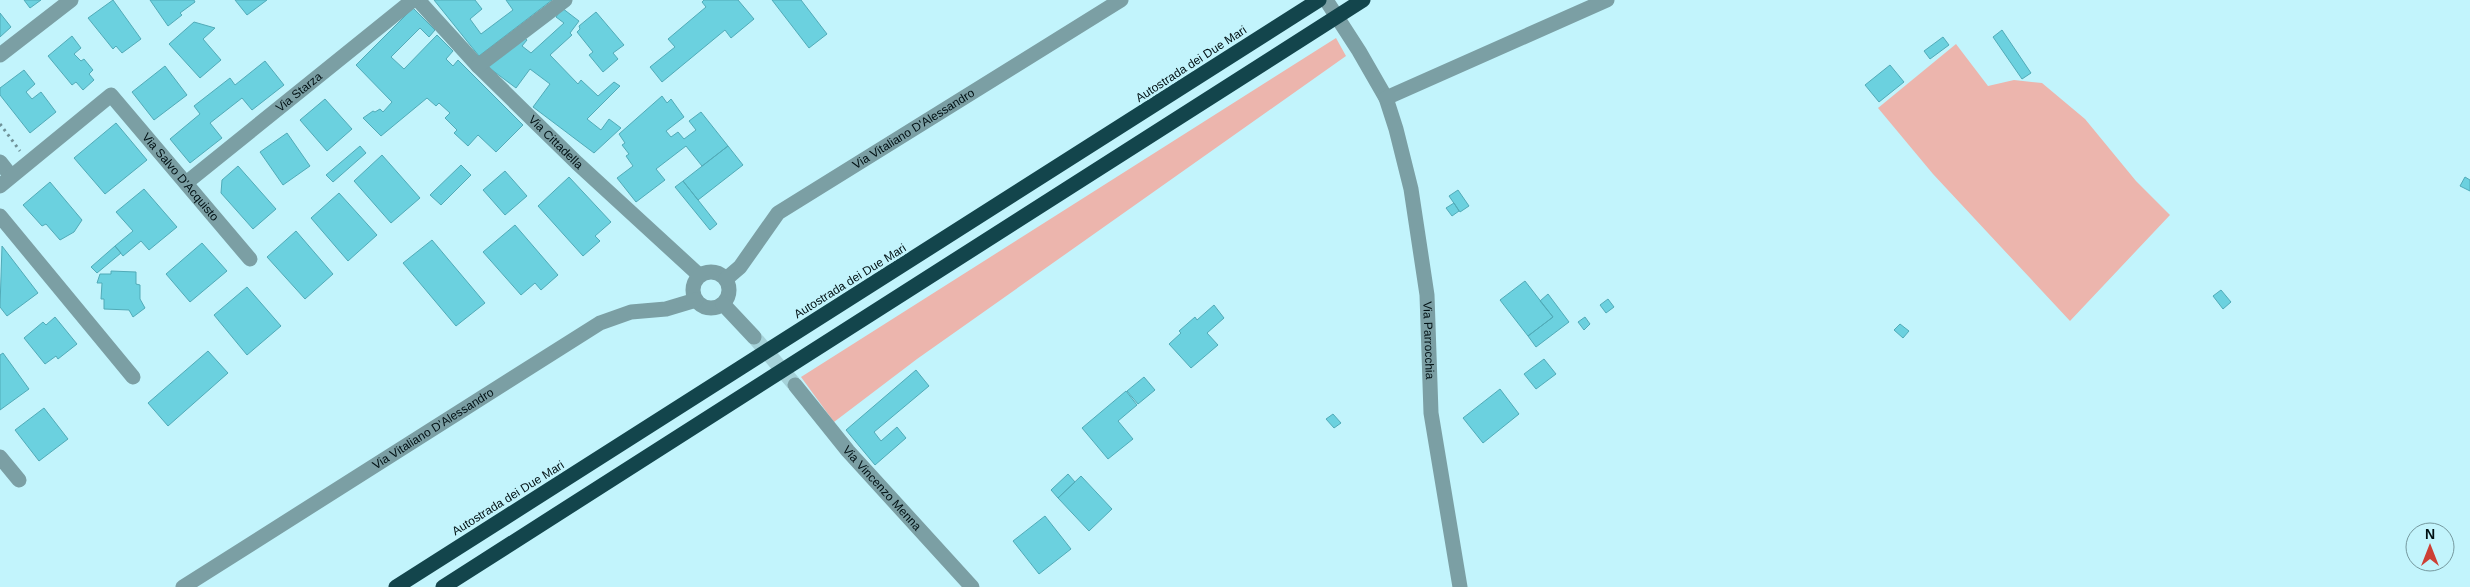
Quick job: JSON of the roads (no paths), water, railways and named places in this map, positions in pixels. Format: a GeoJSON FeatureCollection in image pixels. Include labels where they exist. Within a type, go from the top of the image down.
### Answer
{"type":"FeatureCollection","features":[{"type":"Feature","properties":{"kind":"highway","name":"Autostrada dei Due Mari"},"geometry":{"type":"LineString","coordinates":[[396,587],[1319,0]]}},
{"type":"Feature","properties":{"kind":"highway"},"geometry":{"type":"LineString","coordinates":[[443,587],[1363,0]]}},
{"type":"Feature","properties":{"kind":"street"},"geometry":{"type":"LineString","coordinates":[[0,55],[71,0]]}},
{"type":"Feature","properties":{"kind":"street","name":"Via Starza"},"geometry":{"type":"LineString","coordinates":[[186,183],[413,0]]}},
{"type":"Feature","properties":{"kind":"street","name":"Via Cittadella"},"geometry":{"type":"LineString","coordinates":[[418,0],[478,66],[578,163],[699,275]]}},
{"type":"Feature","properties":{"kind":"street"},"geometry":{"type":"LineString","coordinates":[[478,66],[565,0]]}},
{"type":"Feature","properties":{"kind":"street","name":"Via Vitaliano D'Alessandro"},"geometry":{"type":"LineString","coordinates":[[726,279],[740,267],[778,213],[1121,0]]}},
{"type":"Feature","properties":{"kind":"street","name":"Via Parrocchia"},"geometry":{"type":"LineString","coordinates":[[1326,0],[1359,51],[1386,98],[1411,189],[1426,286],[1431,413],[1460,587]]}},
{"type":"Feature","properties":{"kind":"street"},"geometry":{"type":"LineString","coordinates":[[1386,98],[1607,0]]}},
{"type":"Feature","properties":{"kind":"street","name":"Via Salvo D'Acquisto"},"geometry":{"type":"LineString","coordinates":[[6,181],[111,96],[250,259]]}},
{"type":"Feature","properties":{"kind":"street"},"geometry":{"type":"LineString","coordinates":[[0,162],[6,181]]}},
{"type":"Feature","properties":{"kind":"street"},"geometry":{"type":"LineString","coordinates":[[0,216],[133,376]]}},
{"type":"Feature","properties":{"kind":"street"},"geometry":{"type":"LineString","coordinates":[[710,271],[722,275],[726,279],[728,294],[723,304],[711,308],[705,307],[696,300],[692,290],[699,275],[710,271]]}},
{"type":"Feature","properties":{"kind":"street","name":"Via Vitaliano D'Alessandro"},"geometry":{"type":"LineString","coordinates":[[183,587],[600,323],[631,312],[666,310],[696,300]]}},
{"type":"Feature","properties":{"kind":"street"},"geometry":{"type":"LineString","coordinates":[[723,304],[754,337]]}},
{"type":"Feature","properties":{"kind":"street","name":"Via Vincenzo Menna"},"geometry":{"type":"LineString","coordinates":[[795,385],[848,451],[972,587]]}},
{"type":"Feature","properties":{"kind":"street"},"geometry":{"type":"LineString","coordinates":[[0,457],[19,480]]}},
{"type":"Feature","properties":{"kind":"tunnel"},"geometry":{"type":"LineString","coordinates":[[754,337],[795,385]]}}]}
